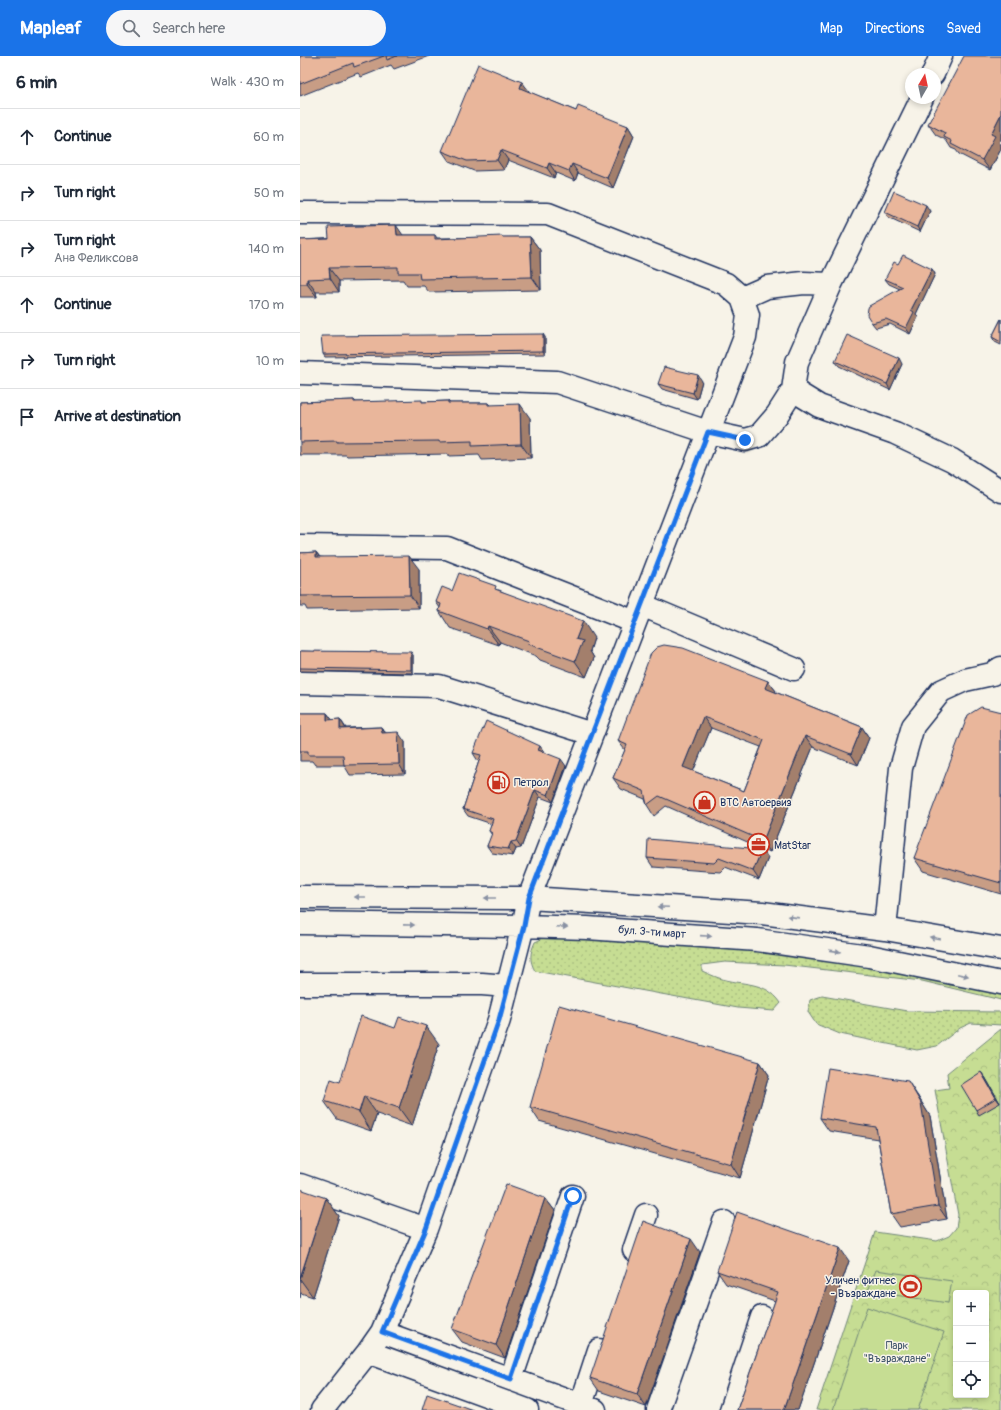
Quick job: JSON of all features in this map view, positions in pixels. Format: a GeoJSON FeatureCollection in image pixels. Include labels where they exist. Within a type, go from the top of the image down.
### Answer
{"type":"FeatureCollection","features":[{"type":"Feature","properties":{"kind":"street"},"geometry":{"type":"LineString","coordinates":[[936,68],[941,56]]}},
{"type":"Feature","properties":{"kind":"street"},"geometry":{"type":"LineString","coordinates":[[300,373],[557,382],[708,432],[745,440],[759,436],[777,415],[793,390],[797,362],[831,284],[919,104]]}},
{"type":"Feature","properties":{"kind":"street"},"geometry":{"type":"LineString","coordinates":[[300,213],[548,214],[726,284],[742,298],[748,315],[745,337],[529,898],[524,926],[499,1020],[426,1229],[382,1332],[322,1410]]}},
{"type":"Feature","properties":{"kind":"street"},"geometry":{"type":"LineString","coordinates":[[742,298],[767,288],[804,283],[831,284]]}},
{"type":"Feature","properties":{"kind":"street"},"geometry":{"type":"LineString","coordinates":[[793,390],[819,406],[895,433],[952,460],[1001,491]]}},
{"type":"Feature","properties":{"kind":"street"},"geometry":{"type":"LineString","coordinates":[[300,546],[446,548],[794,669]]}},
{"type":"Feature","properties":{"kind":"street"},"geometry":{"type":"LineString","coordinates":[[885,929],[901,768],[913,726],[942,691],[965,680],[992,674],[1001,668]]}},
{"type":"Feature","properties":{"kind":"street"},"geometry":{"type":"LineString","coordinates":[[300,683],[439,686],[592,734]]}},
{"type":"Feature","properties":{"kind":"street"},"geometry":{"type":"LineString","coordinates":[[300,897],[529,898],[762,913],[885,929],[1001,949]]}},
{"type":"Feature","properties":{"kind":"street","name":"бул. 3-ти март"},"geometry":{"type":"LineString","coordinates":[[300,923],[587,928],[757,940],[870,956],[1001,983]]}},
{"type":"Feature","properties":{"kind":"street"},"geometry":{"type":"LineString","coordinates":[[300,984],[482,984],[507,986]]}},
{"type":"Feature","properties":{"kind":"street"},"geometry":{"type":"LineString","coordinates":[[300,1185],[426,1229]]}},
{"type":"Feature","properties":{"kind":"street"},"geometry":{"type":"LineString","coordinates":[[511,1379],[573,1196]]}},
{"type":"Feature","properties":{"kind":"street"},"geometry":{"type":"LineString","coordinates":[[628,1266],[646,1215]]}},
{"type":"Feature","properties":{"kind":"street"},"geometry":{"type":"LineString","coordinates":[[658,1410],[724,1222]]}},
{"type":"Feature","properties":{"kind":"street"},"geometry":{"type":"LineString","coordinates":[[731,1410],[762,1317]]}},
{"type":"Feature","properties":{"kind":"street"},"geometry":{"type":"LineString","coordinates":[[382,1332],[588,1407],[606,1332]]}},
{"type":"Feature","properties":{"kind":"street"},"geometry":{"type":"LineString","coordinates":[[368,1352],[527,1410]]}},
{"type":"Feature","properties":{"kind":"green space"},"geometry":{"type":"Polygon","coordinates":[[[546,937],[668,941],[771,950],[1001,989],[1001,1000],[922,981],[784,965],[725,962],[702,965],[702,971],[715,976],[761,987],[775,996],[781,1003],[774,1011],[738,1008],[535,971],[531,960],[532,950],[535,942],[546,937]]]}},
{"type":"Feature","properties":{"kind":"green space"},"geometry":{"type":"Polygon","coordinates":[[[822,996],[907,1011],[1001,1012],[1001,1025],[971,1023],[960,1028],[937,1046],[917,1050],[840,1034],[816,1024],[808,1012],[810,1000],[822,996]]]}},
{"type":"Feature","properties":{"kind":"green space","name":"Парк \"Възраждане\""},"geometry":{"type":"Polygon","coordinates":[[[1001,1029],[1001,1410],[816,1410],[875,1232],[937,1241],[949,1236],[956,1228],[958,1215],[935,1090],[949,1088],[947,1073],[1001,1029]]]}},
{"type":"Feature","properties":{"kind":"green space","name":"Уличен фитнес - Възраждане"},"geometry":{"type":"Polygon","coordinates":[[[876,1270],[952,1281],[948,1303],[868,1291],[876,1270]]]}},
{"type":"Feature","properties":{"kind":"green space"},"geometry":{"type":"Polygon","coordinates":[[[867,1307],[944,1332],[918,1410],[833,1410],[867,1307]]]}},
{"type":"Feature","properties":{"kind":"building"},"geometry":{"type":"Polygon","coordinates":[[[300,56],[384,56],[354,67],[353,63],[300,84],[300,56]]]}},
{"type":"Feature","properties":{"kind":"building"},"geometry":{"type":"Polygon","coordinates":[[[386,56],[397,56],[387,60],[386,56]]]}},
{"type":"Feature","properties":{"kind":"building"},"geometry":{"type":"Polygon","coordinates":[[[964,56],[1001,56],[1001,114],[991,134],[995,136],[982,160],[951,144],[952,141],[944,137],[945,133],[928,124],[939,104],[941,104],[941,99],[964,56]]]}},
{"type":"Feature","properties":{"kind":"building"},"geometry":{"type":"Polygon","coordinates":[[[478,64],[522,82],[520,88],[576,111],[578,106],[628,126],[607,178],[572,164],[569,171],[549,163],[547,168],[501,150],[497,160],[467,161],[442,151],[478,64]]]}},
{"type":"Feature","properties":{"kind":"building"},"geometry":{"type":"Polygon","coordinates":[[[894,191],[926,205],[917,227],[885,212],[894,191]]]}},
{"type":"Feature","properties":{"kind":"building"},"geometry":{"type":"Polygon","coordinates":[[[396,225],[397,235],[435,235],[435,239],[502,236],[530,237],[532,277],[420,279],[419,273],[398,273],[398,267],[329,268],[330,278],[307,279],[307,284],[300,284],[300,240],[329,239],[328,227],[396,225]]]}},
{"type":"Feature","properties":{"kind":"building"},"geometry":{"type":"Polygon","coordinates":[[[903,255],[932,269],[911,310],[914,312],[906,328],[886,319],[872,323],[867,315],[869,306],[903,287],[885,279],[894,262],[898,264],[903,255]]]}},
{"type":"Feature","properties":{"kind":"building"},"geometry":{"type":"Polygon","coordinates":[[[1001,319],[1001,342],[992,337],[1001,319]]]}},
{"type":"Feature","properties":{"kind":"building"},"geometry":{"type":"Polygon","coordinates":[[[543,334],[543,351],[323,354],[321,336],[543,334]]]}},
{"type":"Feature","properties":{"kind":"building"},"geometry":{"type":"Polygon","coordinates":[[[847,335],[899,358],[887,384],[835,361],[847,335]]]}},
{"type":"Feature","properties":{"kind":"building"},"geometry":{"type":"Polygon","coordinates":[[[664,367],[698,375],[693,393],[658,384],[664,367]]]}},
{"type":"Feature","properties":{"kind":"building"},"geometry":{"type":"Polygon","coordinates":[[[354,400],[354,402],[422,400],[422,402],[448,401],[448,403],[488,403],[488,405],[520,404],[521,444],[472,446],[472,441],[300,442],[300,402],[354,400]]]}},
{"type":"Feature","properties":{"kind":"building"},"geometry":{"type":"Polygon","coordinates":[[[316,552],[316,557],[409,556],[410,595],[300,596],[300,553],[316,552]]]}},
{"type":"Feature","properties":{"kind":"building"},"geometry":{"type":"Polygon","coordinates":[[[459,573],[496,586],[495,589],[583,621],[576,639],[583,641],[575,661],[528,644],[529,641],[488,626],[487,629],[439,611],[441,604],[436,602],[442,587],[452,591],[459,573]]]}},
{"type":"Feature","properties":{"kind":"building"},"geometry":{"type":"Polygon","coordinates":[[[664,645],[683,648],[768,681],[765,688],[862,727],[851,754],[805,736],[763,841],[659,796],[647,805],[644,791],[613,778],[627,745],[618,741],[651,653],[657,647],[664,645]],[[703,717],[683,767],[744,791],[764,740],[703,717]]]}},
{"type":"Feature","properties":{"kind":"building"},"geometry":{"type":"Polygon","coordinates":[[[300,651],[411,652],[411,670],[300,668],[300,651]]]}},
{"type":"Feature","properties":{"kind":"building"},"geometry":{"type":"Polygon","coordinates":[[[981,707],[1001,712],[1001,883],[914,858],[968,715],[981,707]]]}},
{"type":"Feature","properties":{"kind":"building"},"geometry":{"type":"Polygon","coordinates":[[[300,713],[327,713],[327,720],[340,719],[340,729],[381,727],[382,733],[398,732],[399,764],[344,765],[343,755],[308,755],[308,751],[300,751],[300,713]]]}},
{"type":"Feature","properties":{"kind":"building"},"geometry":{"type":"Polygon","coordinates":[[[486,721],[540,746],[538,750],[561,759],[548,795],[535,790],[516,841],[511,842],[508,849],[487,846],[492,833],[489,831],[493,819],[463,809],[481,755],[473,753],[486,721]]]}},
{"type":"Feature","properties":{"kind":"building"},"geometry":{"type":"Polygon","coordinates":[[[648,839],[762,849],[753,871],[719,858],[714,863],[647,858],[648,839]]]}},
{"type":"Feature","properties":{"kind":"building"},"geometry":{"type":"Polygon","coordinates":[[[559,1005],[760,1062],[731,1164],[530,1107],[559,1005]]]}},
{"type":"Feature","properties":{"kind":"building"},"geometry":{"type":"Polygon","coordinates":[[[361,1016],[395,1028],[399,1017],[426,1026],[399,1108],[364,1096],[359,1112],[324,1101],[331,1079],[340,1082],[361,1016]]]}},
{"type":"Feature","properties":{"kind":"building"},"geometry":{"type":"Polygon","coordinates":[[[828,1068],[908,1081],[921,1103],[938,1206],[891,1214],[876,1127],[820,1118],[828,1068]]]}},
{"type":"Feature","properties":{"kind":"building"},"geometry":{"type":"Polygon","coordinates":[[[981,1072],[996,1098],[976,1110],[961,1085],[981,1072]]]}},
{"type":"Feature","properties":{"kind":"building"},"geometry":{"type":"Polygon","coordinates":[[[506,1184],[545,1198],[496,1345],[452,1329],[506,1184]]]}},
{"type":"Feature","properties":{"kind":"building"},"geometry":{"type":"Polygon","coordinates":[[[300,1189],[326,1198],[300,1278],[300,1189]]]}},
{"type":"Feature","properties":{"kind":"building"},"geometry":{"type":"Polygon","coordinates":[[[737,1212],[840,1248],[784,1410],[737,1410],[778,1292],[717,1271],[737,1212]]]}},
{"type":"Feature","properties":{"kind":"building"},"geometry":{"type":"Polygon","coordinates":[[[643,1221],[691,1239],[637,1394],[590,1378],[643,1221]]]}},
{"type":"Feature","properties":{"kind":"building"},"geometry":{"type":"Polygon","coordinates":[[[427,1394],[473,1410],[422,1410],[427,1394]]]}},
{"type":"Feature","properties":{"kind":"place","name":"Петрол"},"geometry":{"type":"Point","coordinates":[498,782]}},
{"type":"Feature","properties":{"kind":"place","name":"ВТС Автоервиз"},"geometry":{"type":"Point","coordinates":[704,802]}},
{"type":"Feature","properties":{"kind":"place","name":"MatStar"},"geometry":{"type":"Point","coordinates":[758,845]}},
{"type":"Feature","properties":{"kind":"place","name":"Уличен фитнес - Възраждане"},"geometry":{"type":"Point","coordinates":[911,1286]}},
{"type":"Feature","properties":{"kind":"route"},"geometry":{"type":"LineString","coordinates":[[573,1196],[511,1379],[382,1332],[426,1229],[499,1020],[524,926],[529,898],[708,432],[745,440]]}}]}
